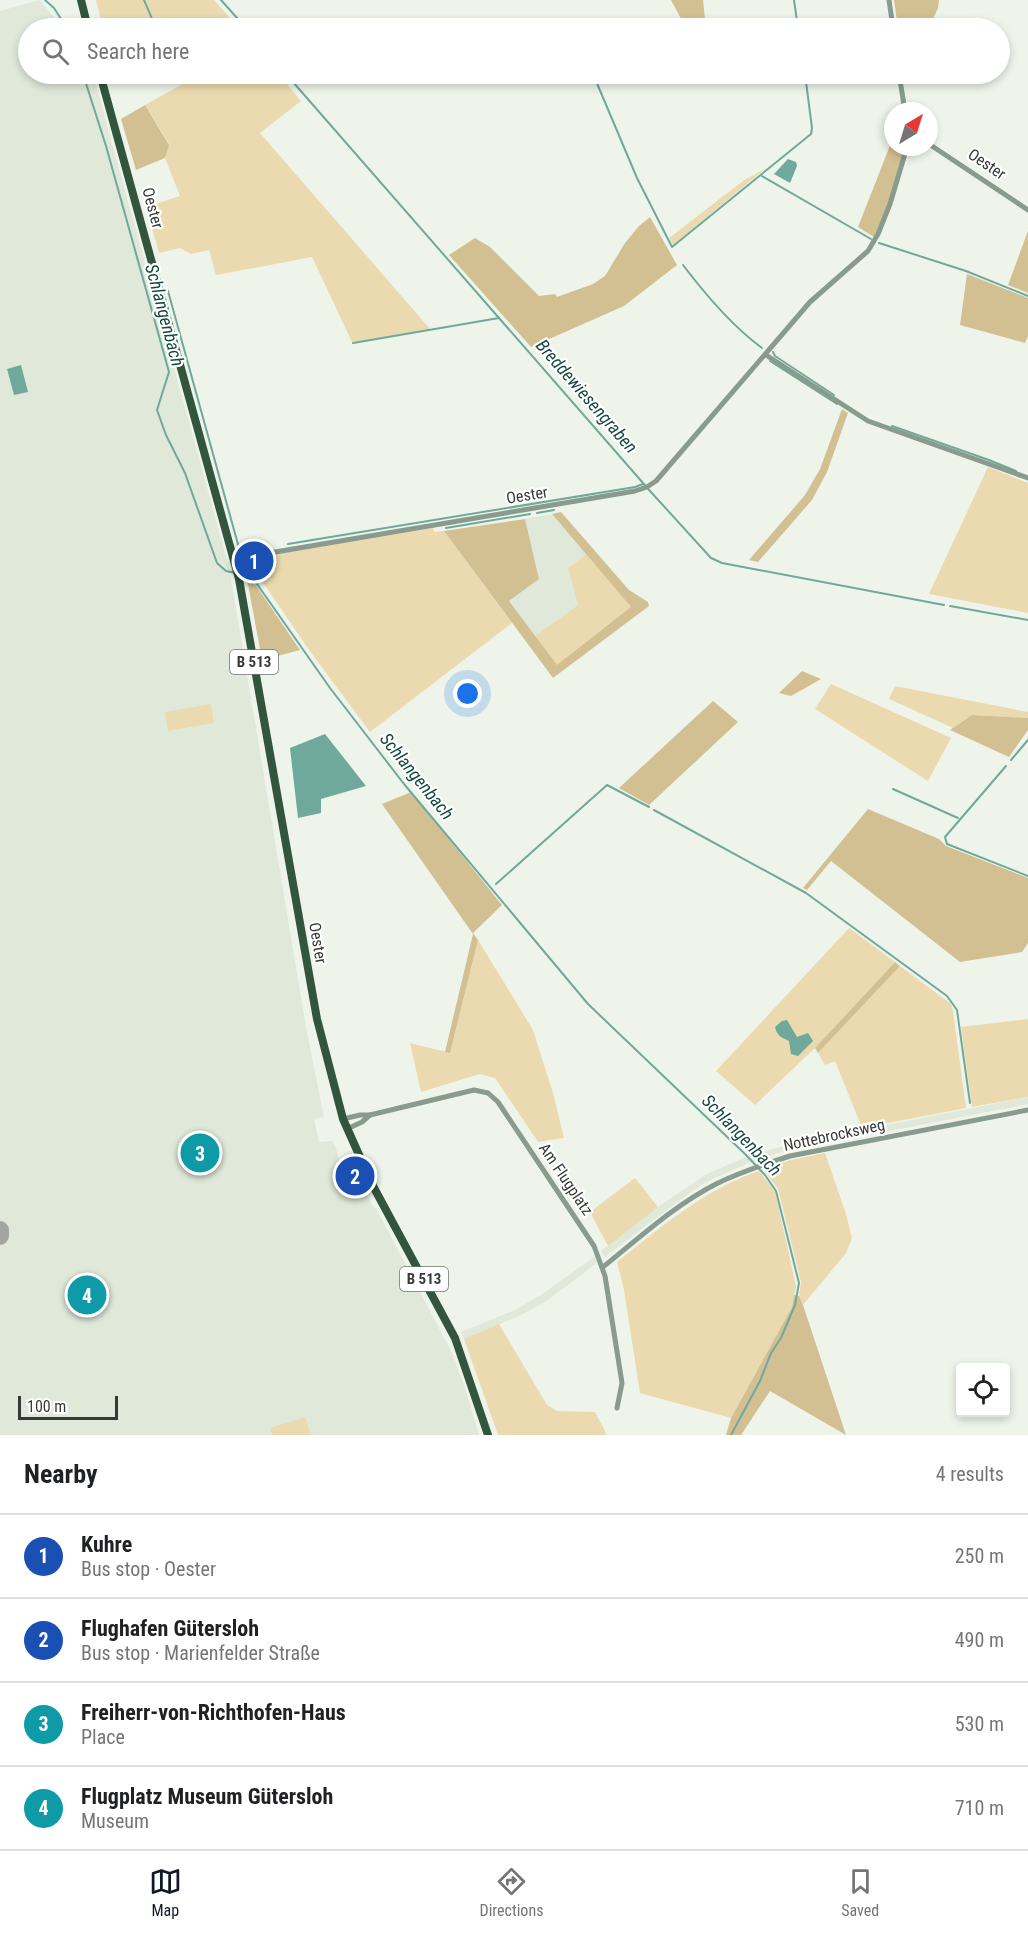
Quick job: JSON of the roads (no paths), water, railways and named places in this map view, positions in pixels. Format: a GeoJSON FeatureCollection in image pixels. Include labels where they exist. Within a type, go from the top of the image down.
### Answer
{"type":"FeatureCollection","features":[{"type":"Feature","properties":{"kind":"main road"},"geometry":{"type":"LineString","coordinates":[[81,0],[86,18]]}},
{"type":"Feature","properties":{"kind":"main road","name":"Oester"},"geometry":{"type":"LineString","coordinates":[[103,84],[239,579],[316,1019],[343,1119]]}},
{"type":"Feature","properties":{"kind":"main road","name":"B 513"},"geometry":{"type":"LineString","coordinates":[[343,1119],[373,1186],[455,1338],[488,1435]]}},
{"type":"Feature","properties":{"kind":"street"},"geometry":{"type":"LineString","coordinates":[[889,0],[892,18]]}},
{"type":"Feature","properties":{"kind":"street"},"geometry":{"type":"LineString","coordinates":[[901,84],[904,102]]}},
{"type":"Feature","properties":{"kind":"street","name":"Oester"},"geometry":{"type":"LineString","coordinates":[[938,150],[1028,210]]}},
{"type":"Feature","properties":{"kind":"street","name":"Oester"},"geometry":{"type":"LineString","coordinates":[[235,563],[647,487],[656,481],[810,302],[862,258],[873,244],[890,204],[904,156]]}},
{"type":"Feature","properties":{"kind":"street"},"geometry":{"type":"LineString","coordinates":[[766,355],[868,421],[1028,478]]}},
{"type":"Feature","properties":{"kind":"street","name":"Am Flugplatz"},"geometry":{"type":"LineString","coordinates":[[343,1119],[370,1115],[474,1090],[488,1093],[498,1102],[588,1236],[603,1267],[622,1383],[617,1408]]}},
{"type":"Feature","properties":{"kind":"street","name":"Nottebrocksweg"},"geometry":{"type":"LineString","coordinates":[[603,1267],[695,1197],[716,1184],[763,1164],[790,1156],[1028,1110]]}},
{"type":"Feature","properties":{"kind":"street","name":"Am Flugplatz"},"geometry":{"type":"LineString","coordinates":[[347,1129],[362,1122],[370,1115]]}},
{"type":"Feature","properties":{"kind":"water"},"geometry":{"type":"Polygon","coordinates":[[[788,159],[796,162],[797,166],[790,183],[774,174],[788,159]]]}},
{"type":"Feature","properties":{"kind":"water"},"geometry":{"type":"Polygon","coordinates":[[[21,365],[28,392],[14,395],[7,369],[21,365]]]}},
{"type":"Feature","properties":{"kind":"water"},"geometry":{"type":"Polygon","coordinates":[[[325,734],[366,786],[321,799],[321,813],[298,818],[290,748],[325,734]]]}},
{"type":"Feature","properties":{"kind":"water"},"geometry":{"type":"Polygon","coordinates":[[[787,1020],[797,1037],[808,1033],[813,1041],[798,1056],[791,1054],[789,1041],[780,1036],[775,1027],[787,1020]]]}},
{"type":"Feature","properties":{"kind":"waterway","name":"Schlangenbach"},"geometry":{"type":"LineString","coordinates":[[45,0],[60,18]]}},
{"type":"Feature","properties":{"kind":"waterway"},"geometry":{"type":"LineString","coordinates":[[144,0],[152,18]]}},
{"type":"Feature","properties":{"kind":"waterway","name":"Breddewiesengraben"},"geometry":{"type":"LineString","coordinates":[[221,0],[237,18]]}},
{"type":"Feature","properties":{"kind":"waterway"},"geometry":{"type":"LineString","coordinates":[[794,0],[797,18]]}},
{"type":"Feature","properties":{"kind":"waterway","name":"Schlangenbach"},"geometry":{"type":"LineString","coordinates":[[86,84],[106,146],[169,372],[157,410],[166,435],[185,473],[217,563],[226,571],[236,573]]}},
{"type":"Feature","properties":{"kind":"waterway","name":"Breddewiesengraben"},"geometry":{"type":"LineString","coordinates":[[295,84],[711,558],[722,563],[944,605]]}},
{"type":"Feature","properties":{"kind":"waterway"},"geometry":{"type":"LineString","coordinates":[[597,84],[637,178],[672,247],[811,134],[806,84]]}},
{"type":"Feature","properties":{"kind":"waterway"},"geometry":{"type":"LineString","coordinates":[[762,176],[871,239]]}},
{"type":"Feature","properties":{"kind":"waterway"},"geometry":{"type":"LineString","coordinates":[[879,243],[966,271],[1028,296]]}},
{"type":"Feature","properties":{"kind":"waterway"},"geometry":{"type":"LineString","coordinates":[[683,265],[720,309],[762,348]]}},
{"type":"Feature","properties":{"kind":"waterway"},"geometry":{"type":"LineString","coordinates":[[168,291],[239,548]]}},
{"type":"Feature","properties":{"kind":"waterway"},"geometry":{"type":"LineString","coordinates":[[353,343],[499,318]]}},
{"type":"Feature","properties":{"kind":"waterway"},"geometry":{"type":"LineString","coordinates":[[773,352],[775,356],[834,395]]}},
{"type":"Feature","properties":{"kind":"waterway"},"geometry":{"type":"LineString","coordinates":[[770,361],[837,404]]}},
{"type":"Feature","properties":{"kind":"waterway"},"geometry":{"type":"LineString","coordinates":[[892,426],[1016,471]]}},
{"type":"Feature","properties":{"kind":"waterway"},"geometry":{"type":"LineString","coordinates":[[288,544],[643,484]]}},
{"type":"Feature","properties":{"kind":"waterway"},"geometry":{"type":"LineString","coordinates":[[537,513],[554,510]]}},
{"type":"Feature","properties":{"kind":"waterway"},"geometry":{"type":"LineString","coordinates":[[446,528],[530,514]]}},
{"type":"Feature","properties":{"kind":"waterway","name":"Schlangenbach"},"geometry":{"type":"LineString","coordinates":[[241,574],[252,577],[330,688],[404,784],[588,1004],[745,1154],[765,1175],[776,1191],[799,1283],[795,1305],[760,1381],[731,1435]]}},
{"type":"Feature","properties":{"kind":"waterway","name":"Breddewiesengraben"},"geometry":{"type":"LineString","coordinates":[[950,606],[1028,620]]}},
{"type":"Feature","properties":{"kind":"waterway"},"geometry":{"type":"LineString","coordinates":[[1011,760],[1028,740]]}},
{"type":"Feature","properties":{"kind":"waterway"},"geometry":{"type":"LineString","coordinates":[[1006,766],[945,837],[947,844],[1028,876]]}},
{"type":"Feature","properties":{"kind":"waterway"},"geometry":{"type":"LineString","coordinates":[[496,884],[607,785],[649,807]]}},
{"type":"Feature","properties":{"kind":"waterway"},"geometry":{"type":"LineString","coordinates":[[893,789],[958,818]]}},
{"type":"Feature","properties":{"kind":"waterway"},"geometry":{"type":"LineString","coordinates":[[654,810],[806,893],[947,996],[957,1010],[970,1103]]}},
{"type":"Feature","properties":{"kind":"place","name":"Kuhre"},"geometry":{"type":"Point","coordinates":[254,561]}},
{"type":"Feature","properties":{"kind":"place","name":"Freiherr-von-Richthofen-Haus"},"geometry":{"type":"Point","coordinates":[200,1153]}},
{"type":"Feature","properties":{"kind":"place","name":"Flughafen Gütersloh"},"geometry":{"type":"Point","coordinates":[355,1176]}},
{"type":"Feature","properties":{"kind":"place","name":"Flugplatz Museum Gütersloh"},"geometry":{"type":"Point","coordinates":[87,1295]}}]}
